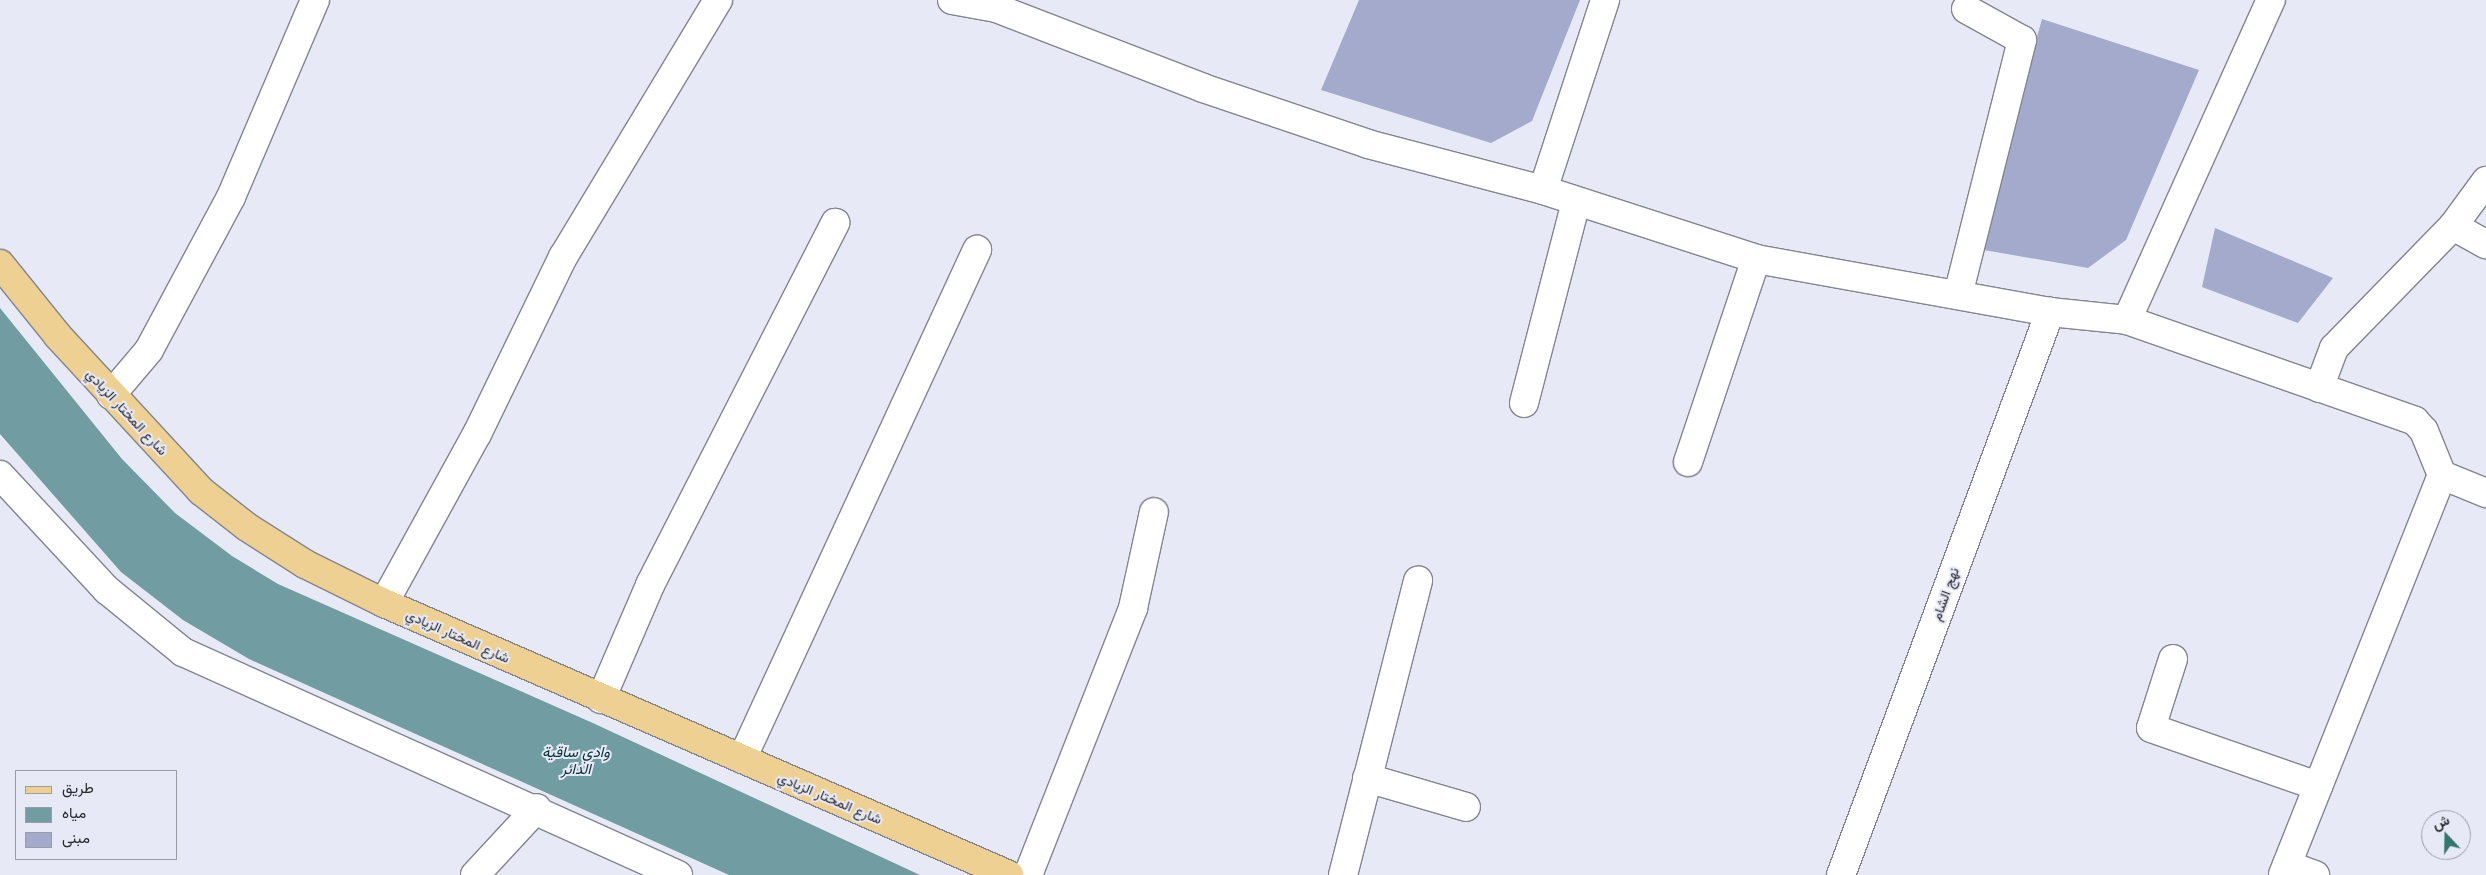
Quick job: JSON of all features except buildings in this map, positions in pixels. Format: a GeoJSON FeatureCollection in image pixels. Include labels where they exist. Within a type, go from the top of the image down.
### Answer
{"type":"FeatureCollection","features":[{"type":"Feature","properties":{"kind":"main road","name":"شارع المختار الزيادي"},"geometry":{"type":"LineString","coordinates":[[0,264],[111,394],[201,491],[247,528],[384,604],[1009,875]]}},
{"type":"Feature","properties":{"kind":"street"},"geometry":{"type":"LineString","coordinates":[[111,394],[149,350],[231,197],[314,0]]}},
{"type":"Feature","properties":{"kind":"street"},"geometry":{"type":"LineString","coordinates":[[384,604],[477,434],[564,257],[718,0]]}},
{"type":"Feature","properties":{"kind":"street"},"geometry":{"type":"LineString","coordinates":[[952,0],[998,4],[1203,88],[1359,141],[1543,190],[1756,259],[2050,312],[2127,320],[2415,421],[2442,475],[2486,493]]}},
{"type":"Feature","properties":{"kind":"street"},"geometry":{"type":"LineString","coordinates":[[1543,190],[1605,0]]}},
{"type":"Feature","properties":{"kind":"street"},"geometry":{"type":"LineString","coordinates":[[2127,320],[2271,0]]}},
{"type":"Feature","properties":{"kind":"street"},"geometry":{"type":"LineString","coordinates":[[1958,295],[2022,40],[1966,9]]}},
{"type":"Feature","properties":{"kind":"street"},"geometry":{"type":"LineString","coordinates":[[2320,388],[2334,348],[2453,226],[2486,182]]}},
{"type":"Feature","properties":{"kind":"street"},"geometry":{"type":"LineString","coordinates":[[1524,403],[1576,202]]}},
{"type":"Feature","properties":{"kind":"street"},"geometry":{"type":"LineString","coordinates":[[601,699],[650,585],[835,222]]}},
{"type":"Feature","properties":{"kind":"street"},"geometry":{"type":"LineString","coordinates":[[2453,226],[2486,244]]}},
{"type":"Feature","properties":{"kind":"street"},"geometry":{"type":"LineString","coordinates":[[742,760],[977,250]]}},
{"type":"Feature","properties":{"kind":"street"},"geometry":{"type":"LineString","coordinates":[[1688,462],[1756,259]]}},
{"type":"Feature","properties":{"kind":"street","name":"نهج الشام"},"geometry":{"type":"LineString","coordinates":[[1840,875],[2050,312]]}},
{"type":"Feature","properties":{"kind":"street"},"geometry":{"type":"LineString","coordinates":[[0,475],[107,590],[183,652],[537,808],[678,875]]}},
{"type":"Feature","properties":{"kind":"street"},"geometry":{"type":"LineString","coordinates":[[2315,875],[2285,870],[2442,475]]}},
{"type":"Feature","properties":{"kind":"street"},"geometry":{"type":"LineString","coordinates":[[1028,875],[1133,608],[1154,512]]}},
{"type":"Feature","properties":{"kind":"street"},"geometry":{"type":"LineString","coordinates":[[1342,875],[1418,580]]}},
{"type":"Feature","properties":{"kind":"street"},"geometry":{"type":"LineString","coordinates":[[2173,659],[2151,728],[2318,786]]}},
{"type":"Feature","properties":{"kind":"street"},"geometry":{"type":"LineString","coordinates":[[1367,778],[1466,807]]}},
{"type":"Feature","properties":{"kind":"street"},"geometry":{"type":"LineString","coordinates":[[475,875],[537,808]]}},
{"type":"Feature","properties":{"kind":"water","name":"وادي ساقية الدائر"},"geometry":{"type":"Polygon","coordinates":[[[0,308],[122,459],[175,513],[232,556],[278,584],[595,724],[920,875],[729,875],[249,659],[183,620],[121,572],[0,434],[0,308]]]}}]}
